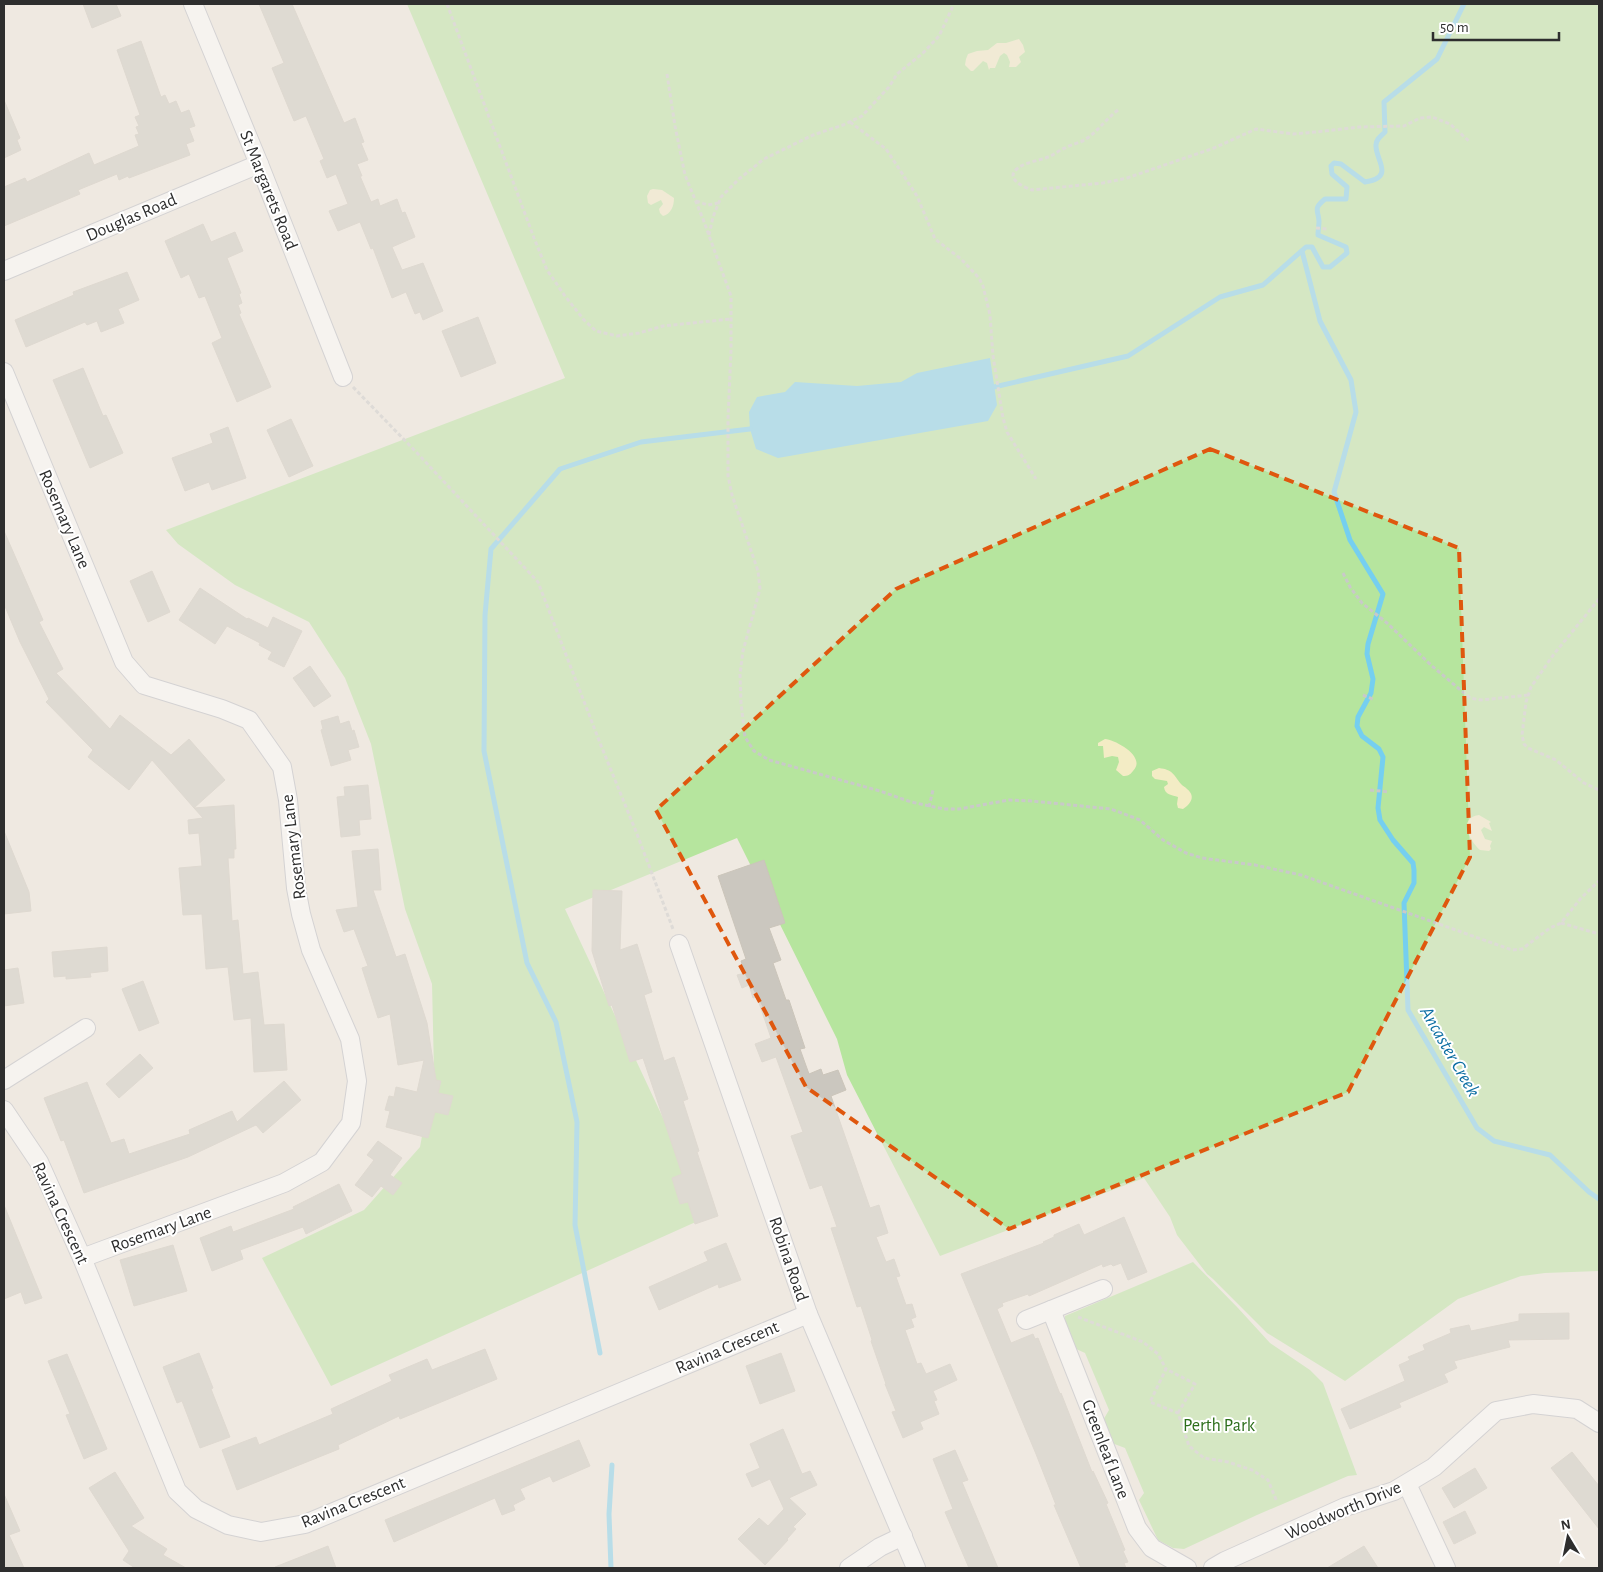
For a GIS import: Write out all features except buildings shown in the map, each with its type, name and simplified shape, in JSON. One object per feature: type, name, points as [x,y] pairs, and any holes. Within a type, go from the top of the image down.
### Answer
[{"type":"street","name":"St Margarets Road","points":[[193,4],[259,164],[343,377]]},
{"type":"street","name":"Douglas Road","points":[[4,271],[259,164]]},
{"type":"street","name":"Rosemary Lane","points":[[4,372],[124,662],[144,685],[222,708],[249,720],[282,768],[288,800],[296,888],[301,914],[311,950],[350,1040],[357,1081],[351,1123],[322,1162],[284,1183],[82,1258]]},
{"type":"street","name":"Robina Road","points":[[679,944],[808,1314],[916,1568]]},
{"type":"street","points":[[4,1080],[86,1028]]},
{"type":"street","name":"Ravina Crescent","points":[[4,1110],[39,1162],[82,1258],[177,1491],[196,1509],[228,1525],[261,1532],[305,1524],[808,1314]]},
{"type":"street","points":[[1026,1320],[1102,1288]]},
{"type":"street","name":"Greenleaf Lane","points":[[1051,1310],[1137,1528],[1152,1548],[1187,1568]]},
{"type":"street","name":"Woodworth Drive","points":[[1213,1568],[1225,1560],[1345,1507],[1394,1491],[1407,1484],[1434,1467],[1496,1411],[1533,1404],[1577,1409],[1599,1423]]},
{"type":"street","points":[[1407,1484],[1446,1568]]},
{"type":"street","points":[[849,1568],[880,1547],[903,1536]]},
{"type":"path","points":[[447,4],[547,270],[584,320],[596,331],[617,336],[639,333],[663,326],[731,319]]},
{"type":"path","points":[[709,235],[713,217],[721,197],[739,178],[764,159],[813,135],[862,116],[889,87],[897,74],[939,36],[954,4]]},
{"type":"path","points":[[667,74],[668,89],[685,175],[709,235],[730,296],[728,476],[732,495],[758,571],[760,589],[743,651],[740,674],[745,737],[754,751],[768,760],[880,790],[929,807],[959,809],[1009,800],[1111,809],[1140,820],[1173,847],[1186,853],[1202,858],[1255,865],[1301,875],[1512,950],[1522,949],[1550,928],[1561,923],[1581,898],[1599,881]]},
{"type":"path","points":[[1118,110],[1084,141],[1064,148],[1049,157],[1018,168],[1014,172],[1013,178],[1016,183],[1032,190],[1116,181],[1142,174],[1214,148],[1256,129],[1294,134],[1378,126],[1404,126],[1420,118],[1432,117],[1450,124],[1470,142]]},
{"type":"path","points":[[850,122],[886,150],[917,196],[935,239],[973,270],[983,286],[990,315],[993,356],[1003,418],[1007,432],[1036,479]]},
{"type":"path","points":[[696,201],[708,205],[719,203]]},
{"type":"path","points":[[1316,228],[1327,229]]},
{"type":"path","points":[[343,377],[538,582],[600,743],[638,834],[679,944]]},
{"type":"path","points":[[1343,573],[1355,596],[1470,698],[1481,700],[1528,695]]},
{"type":"path","points":[[1599,600],[1554,654],[1531,686],[1522,735],[1524,744],[1528,748],[1556,760],[1584,783],[1599,790]]},
{"type":"path","points":[[1363,695],[1375,700]]},
{"type":"path","points":[[929,807],[933,790]]},
{"type":"path","points":[[1370,790],[1389,792]]},
{"type":"path","points":[[1561,923],[1599,934]]},
{"type":"path","points":[[1074,1316],[1143,1342],[1158,1354],[1166,1370],[1195,1384],[1178,1413],[1189,1446],[1204,1458],[1228,1462],[1252,1470],[1268,1480],[1277,1502]]},
{"type":"path","points":[[1166,1370],[1150,1402],[1178,1413]]},
{"type":"highlighted area","points":[[1210,449],[1459,548],[1470,857],[1348,1092],[1009,1229],[806,1087],[656,810],[896,589]]},
{"type":"green space","points":[[407,4],[1599,4],[1599,1271],[1521,1276],[1458,1299],[1345,1381],[1267,1333],[1207,1274],[1177,1235],[1170,1217],[1144,1178],[940,1256],[847,1075],[837,1039],[737,838],[565,909],[709,1216],[331,1386],[262,1258],[364,1210],[420,1147],[434,1071],[432,984],[405,909],[371,744],[345,678],[309,622],[235,585],[178,544],[166,530],[565,378]]},
{"type":"green space","name":"Perth Park","points":[[1193,1262],[1270,1343],[1310,1370],[1323,1383],[1357,1475],[1348,1476],[1184,1549],[1173,1548],[1158,1540],[1139,1500],[1144,1493],[1125,1448],[1109,1442],[1102,1422],[1109,1410],[1085,1353],[1074,1348],[1065,1325],[1065,1316]]},
{"type":"sand","points":[[1019,39],[1025,52],[1019,57],[1021,62],[1016,67],[1009,67],[1010,62],[1004,53],[1000,56],[995,68],[990,68],[989,70],[987,63],[983,61],[973,71],[965,65],[968,54],[988,50],[997,43],[1006,43]]},
{"type":"sand","points":[[650,190],[662,190],[674,198],[671,209],[666,215],[663,216],[660,213],[659,209],[663,204],[661,200],[651,205],[648,203],[647,196]]},
{"type":"sand","points":[[1105,739],[1116,742],[1133,755],[1136,760],[1136,766],[1130,774],[1123,776],[1116,770],[1119,762],[1118,757],[1104,758],[1103,746],[1098,746],[1098,743]]},
{"type":"sand","points":[[1159,768],[1172,773],[1190,792],[1191,800],[1183,809],[1178,808],[1178,797],[1166,792],[1164,787],[1168,784],[1167,781],[1155,779],[1152,776],[1152,771]]},
{"type":"sand","points":[[1479,815],[1491,822],[1489,823],[1492,831],[1484,827],[1481,830],[1485,839],[1492,841],[1489,851],[1480,850],[1469,836],[1468,820]]},
{"type":"water","points":[[990,358],[997,405],[988,421],[778,458],[756,449],[750,429],[749,412],[757,397],[785,392],[795,382],[857,386],[901,382],[917,373]]},
{"type":"waterway","name":"Ancaster Creek","points":[[994,387],[1128,356],[1220,297],[1263,285],[1306,247],[1312,247],[1323,267],[1330,267],[1347,253],[1346,247],[1318,235],[1319,221],[1317,209],[1319,205],[1325,199],[1346,199],[1347,187],[1332,174],[1331,166],[1334,163],[1341,164],[1365,182],[1380,176],[1382,167],[1376,143],[1385,132],[1384,102],[1437,59],[1464,4]]},
{"type":"waterway","name":"Ancaster Creek","points":[[1302,251],[1320,321],[1351,380],[1356,412],[1334,492],[1350,540],[1383,594],[1368,644],[1367,654],[1373,679],[1371,693],[1358,717],[1357,726],[1362,736],[1379,749],[1383,757],[1378,808],[1380,820],[1393,840],[1413,863],[1414,883],[1404,903],[1408,1010],[1477,1128],[1494,1141],[1550,1155],[1599,1199]]},
{"type":"waterway","points":[[600,1353],[575,1225],[577,1122],[556,1022],[527,963],[484,751],[485,615],[491,549],[560,469],[641,442],[750,429]]},
{"type":"waterway","points":[[611,1568],[609,1514],[612,1465]]}]
